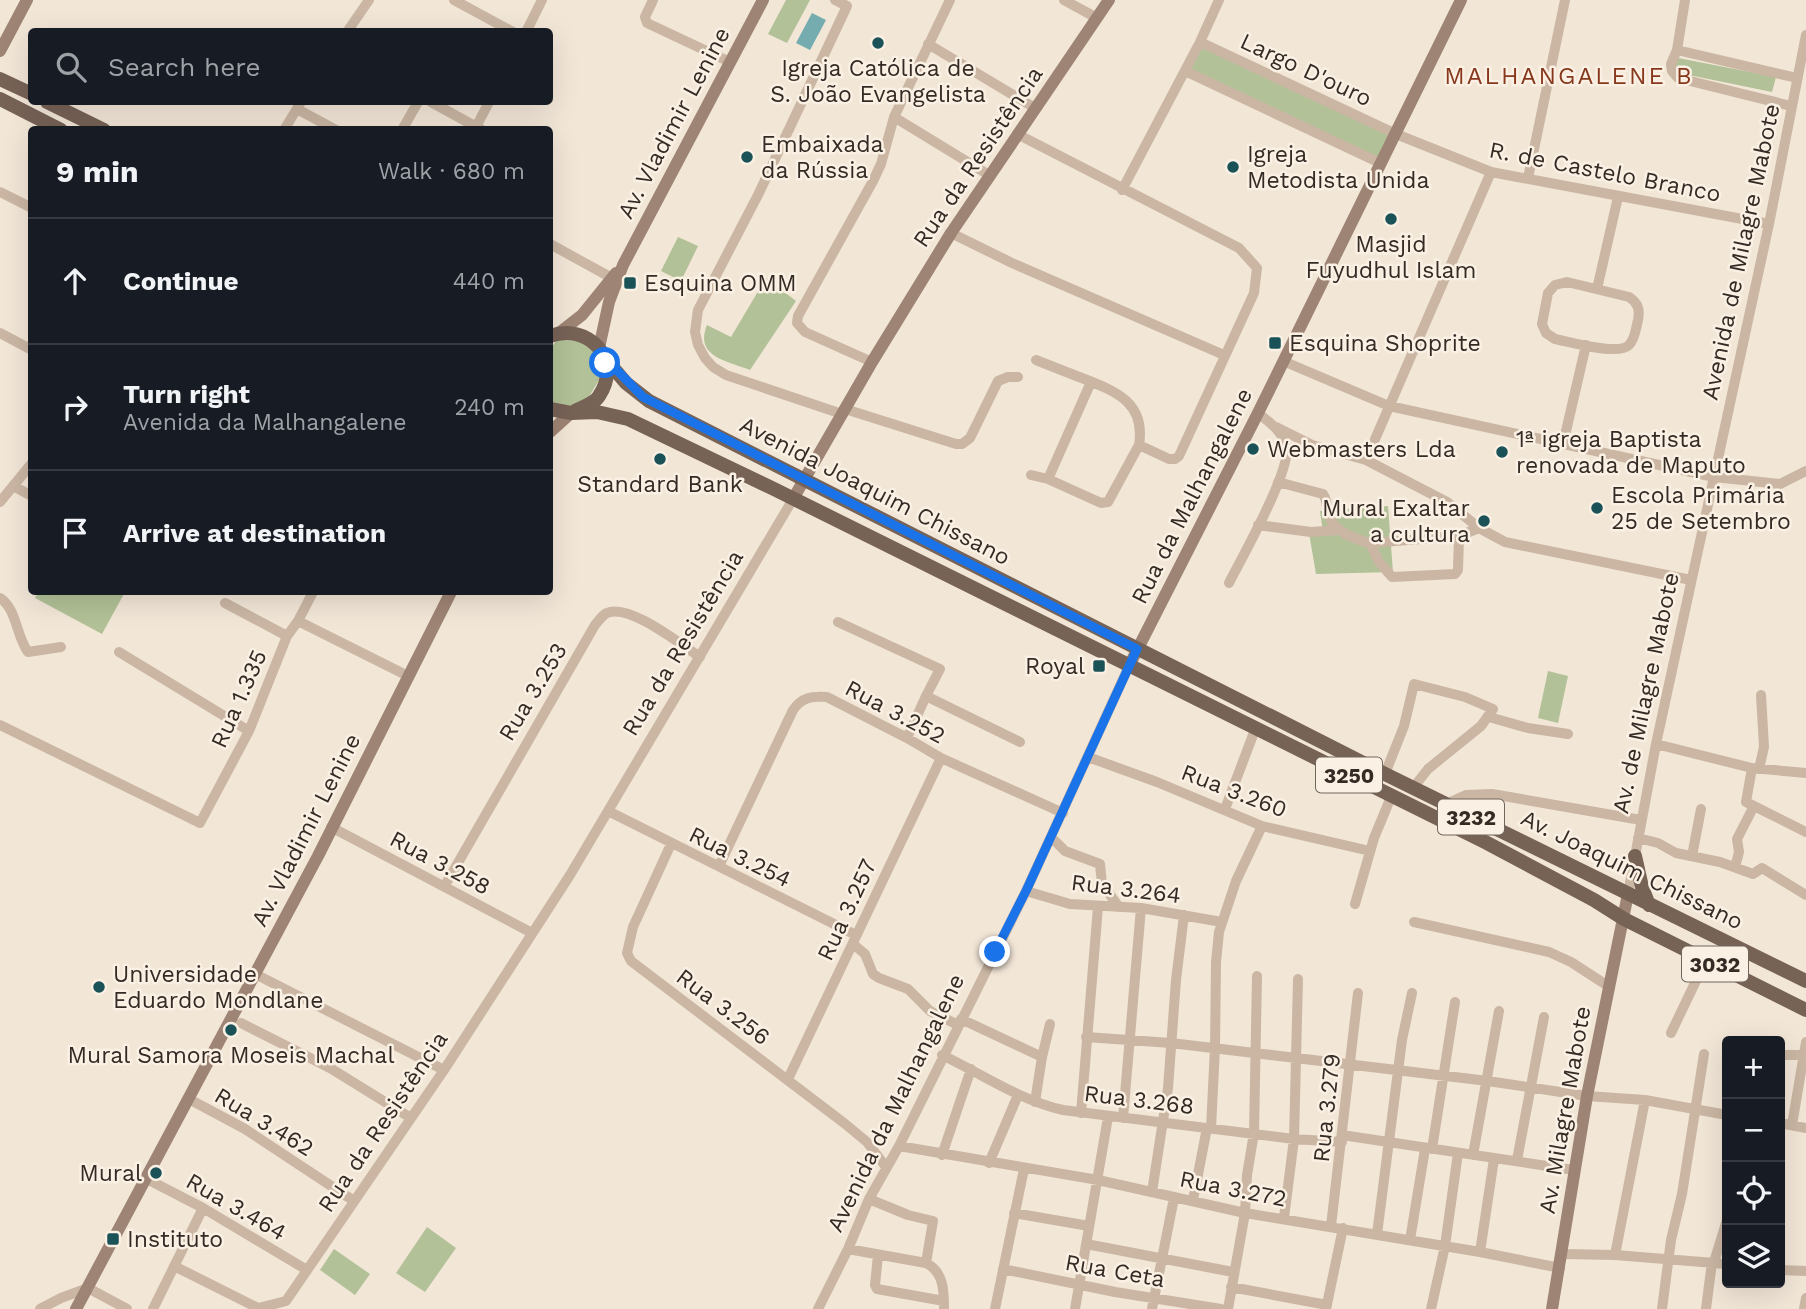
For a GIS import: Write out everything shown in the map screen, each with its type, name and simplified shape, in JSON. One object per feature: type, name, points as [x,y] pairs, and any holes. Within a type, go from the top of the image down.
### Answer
[{"type":"main road","points":[[0,79],[28,92]]},
{"type":"main road","points":[[0,100],[53,126]]},
{"type":"main road","points":[[53,105],[96,126]]},
{"type":"main road","points":[[554,334],[581,335],[588,338],[601,352],[607,379],[598,399],[571,413]]},
{"type":"main road","name":"Avenida Joaquim Chissano","points":[[601,352],[643,397],[1137,649]]},
{"type":"main road","name":"Av. Joaquim Chissano","points":[[553,410],[571,413],[597,412],[628,419],[1256,727],[1487,843],[1594,900],[1623,919],[1806,1010]]},
{"type":"main road","name":"Av. Joaquim Chissano","points":[[1137,649],[1806,981]]},
{"type":"main road","points":[[1635,856],[1649,905]]},
{"type":"street","points":[[0,51],[27,0]]},
{"type":"street","points":[[350,28],[369,0]]},
{"type":"street","points":[[454,0],[506,28]]},
{"type":"street","points":[[528,28],[542,0]]},
{"type":"street","points":[[653,0],[645,17],[648,23],[730,62]]},
{"type":"street","name":"Av. Vladimir Lenine","points":[[554,334],[582,315],[615,278],[763,0]]},
{"type":"street","points":[[835,0],[847,6],[758,195],[698,310],[695,331],[698,345],[713,367],[726,375],[843,412],[962,444],[970,438],[998,381],[1018,377]]},
{"type":"street","points":[[872,362],[805,332],[797,323],[800,310],[873,181],[881,164],[894,117],[950,0]]},
{"type":"street","points":[[1064,0],[1097,18]]},
{"type":"street","name":"Rua da Resistência","points":[[255,1308],[286,1301],[444,1070],[608,811],[872,362],[951,233],[1109,0]]},
{"type":"street","points":[[1122,190],[1200,42],[1219,0]]},
{"type":"street","name":"Rua da Malhangalene","points":[[1137,649],[1258,413],[1461,0]]},
{"type":"street","points":[[1528,178],[1565,0]]},
{"type":"street","points":[[1685,0],[1677,50],[1671,64],[1672,71],[1678,78],[1791,106]]},
{"type":"street","name":"Avenida de Milagre Mabote","points":[[1714,477],[1769,224],[1806,35]]},
{"type":"street","name":"Largo D'ouro","points":[[1200,42],[1396,134]]},
{"type":"street","points":[[928,44],[1035,108]]},
{"type":"street","points":[[1677,50],[1797,78]]},
{"type":"street","points":[[1185,71],[1380,163]]},
{"type":"street","points":[[286,126],[299,105],[330,126]]},
{"type":"street","points":[[404,126],[416,105]]},
{"type":"street","points":[[437,105],[475,126]]},
{"type":"street","points":[[480,126],[488,105]]},
{"type":"street","points":[[894,117],[989,175]]},
{"type":"street","points":[[1017,134],[1239,248],[1257,268],[1254,293],[1179,456],[1175,459],[1169,458],[1139,445]]},
{"type":"street","name":"R. de Castelo Branco","points":[[1396,134],[1491,172],[1769,224]]},
{"type":"street","points":[[1366,460],[1491,172]]},
{"type":"street","points":[[0,192],[28,206]]},
{"type":"street","points":[[1597,289],[1618,197]]},
{"type":"street","points":[[951,233],[1012,263],[1224,355]]},
{"type":"street","points":[[553,246],[615,278]]},
{"type":"street","name":"Av. Vladimir Lenine","points":[[601,352],[615,278]]},
{"type":"street","points":[[1567,282],[1629,297],[1636,303],[1639,313],[1632,342],[1617,351],[1586,345],[1550,337],[1543,329],[1549,293],[1555,285],[1567,282]]},
{"type":"street","points":[[0,333],[28,348]]},
{"type":"street","points":[[1563,444],[1586,345]]},
{"type":"street","points":[[1284,359],[1389,407],[1714,477],[1780,484],[1806,471]]},
{"type":"street","points":[[1031,475],[1048,479],[1101,503],[1108,502],[1139,445],[1139,423],[1129,403],[1119,395],[1091,382],[1036,360]]},
{"type":"street","points":[[1048,479],[1091,382]]},
{"type":"street","points":[[553,429],[571,413]]},
{"type":"street","points":[[1258,413],[1276,427],[1312,445],[1366,460],[1447,502],[1479,528],[1505,542],[1691,580]]},
{"type":"street","points":[[1229,583],[1287,460],[1287,446],[1276,427]]},
{"type":"street","points":[[0,502],[28,468]]},
{"type":"street","name":"Av. de Milagre Mabote","points":[[1623,919],[1656,744],[1714,477]]},
{"type":"street","points":[[1278,482],[1323,494],[1327,499],[1329,516],[1339,530],[1357,540],[1370,543],[1459,536],[1479,528]]},
{"type":"street","points":[[13,486],[28,494]]},
{"type":"street","points":[[1258,525],[1311,532],[1339,530]]},
{"type":"street","points":[[1370,543],[1378,562],[1392,577],[1455,574],[1458,569],[1459,536]]},
{"type":"street","name":"Rua 1.335","points":[[0,725],[200,823],[249,730],[287,636],[311,595]]},
{"type":"street","name":"Av. Vladimir Lenine","points":[[76,1309],[256,974],[449,595]]},
{"type":"street","points":[[0,598],[8,604],[28,652],[61,647]]},
{"type":"street","points":[[225,603],[287,636]]},
{"type":"street","name":"Rua 3.253","points":[[444,887],[530,735],[595,625],[605,614],[618,611],[632,614],[700,657]]},
{"type":"street","points":[[298,621],[408,676]]},
{"type":"street","points":[[838,622],[940,668],[907,738]]},
{"type":"street","name":"Avenida da Malhangalene","points":[[818,1309],[869,1199],[899,1146],[1026,891],[1137,649]]},
{"type":"street","points":[[119,652],[249,730]]},
{"type":"street","points":[[1385,774],[1404,726],[1414,684],[1465,697],[1492,708],[1489,717],[1481,726],[1428,769],[1413,788]]},
{"type":"street","points":[[1761,695],[1765,747],[1755,769],[1746,801],[1806,832]]},
{"type":"street","name":"Rua 3.252","points":[[719,866],[799,701],[814,696],[827,697],[941,758],[1063,813]]},
{"type":"street","points":[[926,696],[1020,742]]},
{"type":"street","points":[[1489,717],[1528,728],[1568,734]]},
{"type":"street","points":[[1225,809],[1256,727]]},
{"type":"street","points":[[1656,744],[1755,769],[1806,773]]},
{"type":"street","name":"Rua 3.257","points":[[789,1079],[941,758]]},
{"type":"street","name":"Rua 3.260","points":[[1088,758],[1225,809],[1262,826],[1370,851]]},
{"type":"street","points":[[1446,804],[1466,795],[1492,794],[1642,820]]},
{"type":"street","points":[[1355,904],[1370,851],[1391,797]]},
{"type":"street","points":[[1735,867],[1740,852],[1737,839],[1754,806]]},
{"type":"street","points":[[1692,856],[1701,810]]},
{"type":"street","name":"Rua 3.254","points":[[608,811],[719,866],[854,940]]},
{"type":"street","points":[[1192,1200],[1209,1128],[1215,1048],[1216,962],[1222,922],[1236,881],[1262,826]]},
{"type":"street","name":"Rua 3.258","points":[[331,827],[532,933]]},
{"type":"street","points":[[1051,837],[1065,851],[1100,864],[1102,884],[1119,907]]},
{"type":"street","points":[[1638,838],[1658,843],[1676,853],[1754,874],[1762,868],[1806,895]]},
{"type":"street","name":"Rua 3.256","points":[[671,844],[633,927],[627,953],[631,961],[789,1079],[867,1142],[886,1167]]},
{"type":"street","name":"Rua 3.264","points":[[1026,891],[1070,904],[1141,908],[1222,922]]},
{"type":"street","points":[[1081,1113],[1098,906]]},
{"type":"street","points":[[1123,1118],[1141,908]]},
{"type":"street","points":[[1152,1192],[1163,1122],[1184,915]]},
{"type":"street","name":"Av. Milagre Mabote","points":[[1552,1309],[1587,1096],[1623,919]]},
{"type":"street","points":[[1414,922],[1549,952],[1571,962],[1608,986]]},
{"type":"street","points":[[854,940],[865,954],[873,974],[908,989],[930,1011],[1042,1057]]},
{"type":"street","points":[[1671,1033],[1706,960]]},
{"type":"street","points":[[256,974],[444,1070]]},
{"type":"street","points":[[1228,1309],[1245,1213],[1247,1175],[1254,1133],[1257,976]]},
{"type":"street","points":[[1284,1218],[1294,1139],[1298,979]]},
{"type":"street","name":"Rua 3.279","points":[[1331,1226],[1358,993]]},
{"type":"street","points":[[1377,1234],[1412,993]]},
{"type":"street","points":[[1410,1240],[1455,1002]]},
{"type":"street","points":[[1473,1155],[1499,1011]]},
{"type":"street","points":[[1517,1160],[1544,1017]]},
{"type":"street","points":[[241,1023],[330,1068],[411,1118]]},
{"type":"street","points":[[1035,1102],[1050,1024]]},
{"type":"street","points":[[1086,1037],[1171,1043],[1443,1075],[1587,1096],[1645,1100],[1722,1114]]},
{"type":"street","points":[[1792,1125],[1806,1042]]},
{"type":"street","points":[[1662,1309],[1704,1054]]},
{"type":"street","name":"Rua 3.268","points":[[942,1055],[1018,1095],[1081,1113],[1294,1139],[1389,1143],[1574,1170]]},
{"type":"street","points":[[1785,1055],[1803,1055]]},
{"type":"street","points":[[942,1155],[971,1069]]},
{"type":"street","points":[[989,1163],[1018,1095]]},
{"type":"street","name":"Rua 3.462","points":[[189,1099],[244,1129],[354,1201]]},
{"type":"street","points":[[1615,1255],[1645,1100]]},
{"type":"street","points":[[1075,1309],[1108,1117]]},
{"type":"street","points":[[1785,1124],[1806,1128]]},
{"type":"street","name":"Rua 3.272","points":[[899,1146],[1098,1180],[1245,1213],[1480,1252],[1560,1269]]},
{"type":"street","points":[[1431,1309],[1458,1153]]},
{"type":"street","points":[[1480,1252],[1494,1159]]},
{"type":"street","points":[[995,1309],[1024,1169]]},
{"type":"street","name":"Rua 3.464","points":[[145,1178],[307,1270]]},
{"type":"street","points":[[1153,1303],[1174,1198]]},
{"type":"street","points":[[869,1199],[908,1215],[933,1221],[926,1263]]},
{"type":"street","points":[[153,1309],[202,1208]]},
{"type":"street","points":[[1014,1213],[1089,1226]]},
{"type":"street","points":[[1706,1309],[1713,1262],[1725,1225]]},
{"type":"street","points":[[1231,1287],[1327,1307],[1343,1228]]},
{"type":"street","points":[[1086,1244],[1233,1272]]},
{"type":"street","points":[[848,1249],[926,1263],[935,1268],[940,1275],[944,1305],[877,1289],[875,1285],[878,1255]]},
{"type":"street","points":[[1563,1254],[1722,1263]]},
{"type":"street","points":[[174,1266],[255,1308]]},
{"type":"street","name":"Rua Ceta","points":[[1003,1269],[1080,1284],[1153,1303],[1221,1309]]},
{"type":"street","points":[[1785,1270],[1806,1271]]},
{"type":"street","points":[[40,1309],[88,1288],[127,1309]]},
{"type":"street","points":[[1804,1309],[1806,1298]]},
{"type":"green space","points":[[786,0],[810,0],[787,43],[768,34]]},
{"type":"green space","points":[[1200,42],[1396,134],[1380,163],[1185,71]]},
{"type":"green space","points":[[1678,58],[1776,77],[1772,92],[1679,73],[1675,68]]},
{"type":"green space","points":[[678,237],[698,246],[681,281],[661,271]]},
{"type":"green space","points":[[766,278],[796,301],[750,370],[715,356],[705,344],[704,336],[707,325],[731,337]]},
{"type":"green space","points":[[595,338],[603,373],[580,408],[553,410],[553,345],[557,339]]},
{"type":"green space","points":[[1388,506],[1393,572],[1316,574],[1309,533],[1323,532],[1320,511]]},
{"type":"green space","points":[[36,595],[123,595],[102,634],[35,598]]},
{"type":"green space","points":[[1548,671],[1568,676],[1558,723],[1538,718]]},
{"type":"green space","points":[[427,1227],[456,1248],[425,1292],[396,1273]]},
{"type":"green space","points":[[334,1249],[370,1274],[355,1295],[320,1270]]},
{"type":"water","points":[[812,13],[826,20],[810,50],[796,43]]},
{"type":"place","name":"Igreja Católica de S. João Evangelista","points":[[878,43]]},
{"type":"place","name":"Embaixada da Rússia","points":[[747,157]]},
{"type":"place","name":"Igreja Metodista Unida","points":[[1233,167]]},
{"type":"place","name":"Masjid Fuyudhul Islam","points":[[1391,219]]},
{"type":"place","name":"Esquina OMM","points":[[630,283]]},
{"type":"place","name":"Esquina Shoprite","points":[[1275,343]]},
{"type":"place","name":"Webmasters Lda","points":[[1253,449]]},
{"type":"place","name":"1ª igreja Baptista renovada de Maputo","points":[[1502,452]]},
{"type":"place","name":"Standard Bank","points":[[660,459]]},
{"type":"place","name":"Escola Primária 25 de Setembro","points":[[1597,508]]},
{"type":"place","name":"Mural Exaltar a cultura","points":[[1484,521]]},
{"type":"place","name":"Royal","points":[[1099,666]]},
{"type":"place","name":"Universidade Eduardo Mondlane","points":[[99,987]]},
{"type":"place","name":"Mural Samora Moseis Machal","points":[[231,1030]]},
{"type":"place","name":"Mural","points":[[156,1173]]},
{"type":"place","name":"Instituto","points":[[113,1239]]},
{"type":"district","name":"MALHANGALENE B","points":[[1569,76]]},
{"type":"route","points":[[605,363],[604,357],[626,383],[643,397],[1137,649],[1026,891],[995,952]]}]
